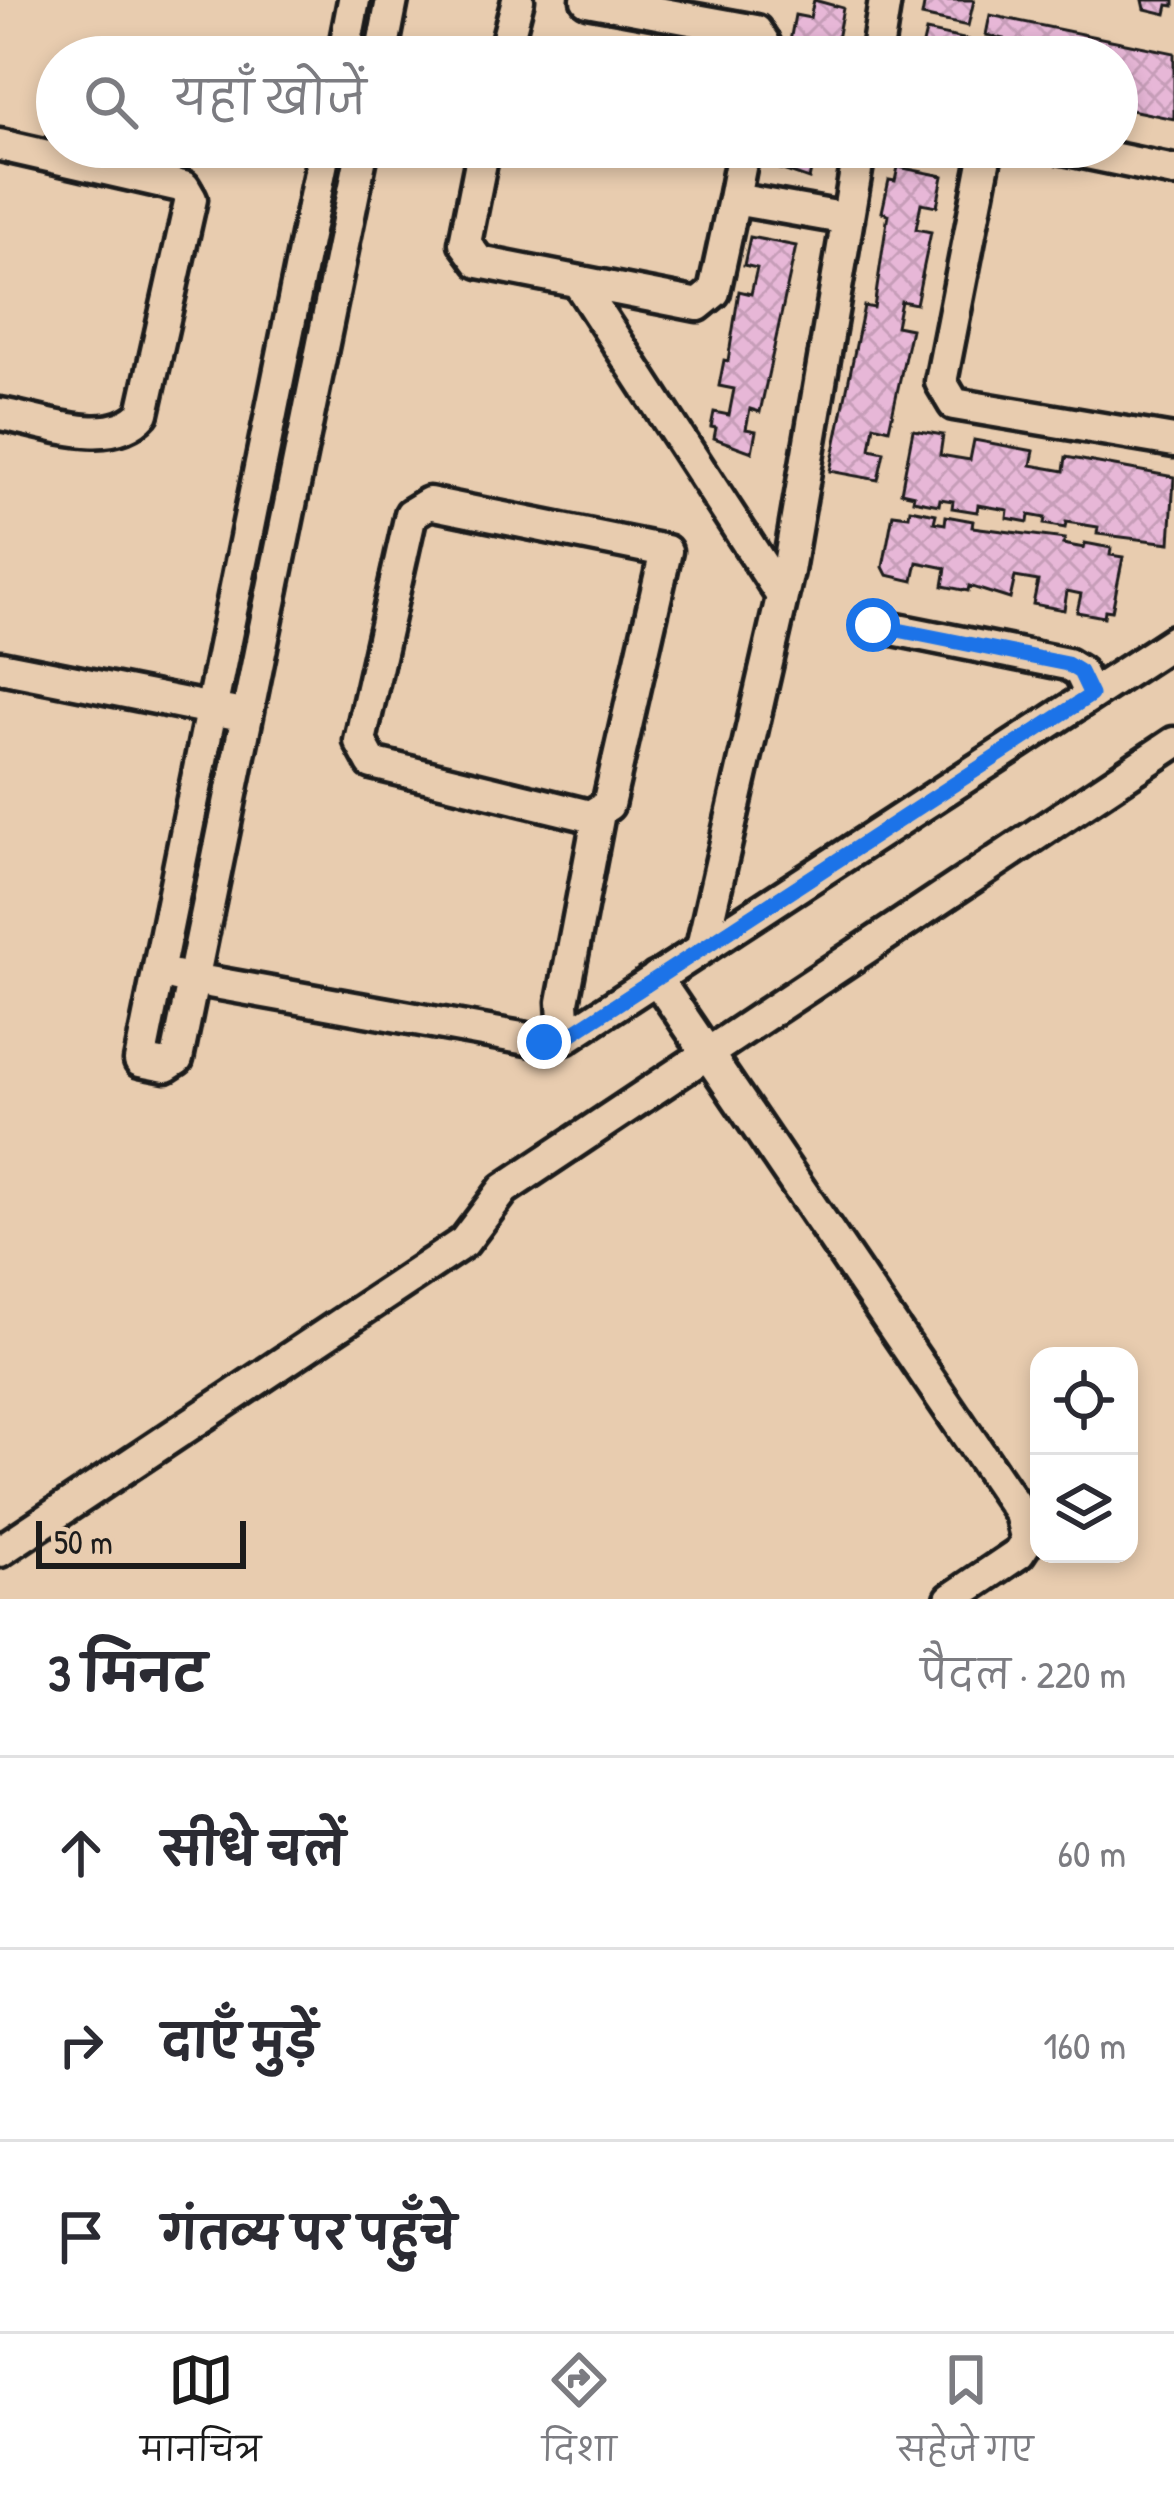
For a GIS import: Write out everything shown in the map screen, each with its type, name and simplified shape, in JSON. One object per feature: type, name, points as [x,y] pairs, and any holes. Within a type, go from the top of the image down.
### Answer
[{"type":"street","points":[[347,36],[354,0]]},
{"type":"street","points":[[385,36],[392,0]]},
{"type":"street","points":[[509,36],[518,0]]},
{"type":"street","points":[[586,0],[756,31],[759,36]]},
{"type":"street","points":[[880,36],[886,0]]},
{"type":"street","points":[[0,145],[36,153]]},
{"type":"street","points":[[1138,164],[1174,171]]},
{"type":"street","points":[[0,414],[112,434],[143,413],[191,199],[184,188],[98,168]]},
{"type":"street","points":[[321,168],[140,1061],[166,1066],[177,1059],[359,168]]},
{"type":"street","points":[[480,168],[465,243],[479,262],[698,305],[714,292],[740,168]]},
{"type":"street","points":[[702,947],[782,596],[856,168]]},
{"type":"street","points":[[983,168],[941,382],[945,394],[954,404],[1174,441]]},
{"type":"street","points":[[734,199],[848,219]]},
{"type":"street","points":[[578,282],[782,596]]},
{"type":"street","points":[[565,1038],[563,1002],[599,813],[608,805],[666,551],[429,503],[419,507],[411,514],[359,741],[364,755],[393,768],[590,816],[599,813]]},
{"type":"street","points":[[873,625],[1067,664],[1080,672],[1091,695]]},
{"type":"street","points":[[159,974],[544,1042],[565,1038],[1174,641]]},
{"type":"street","points":[[0,667],[249,718]]},
{"type":"street","points":[[0,1551],[464,1242],[503,1189],[1174,743]]},
{"type":"street","points":[[656,978],[1020,1513],[1027,1540],[1019,1552],[951,1599]]},
{"type":"building","points":[[814,0],[843,8],[838,36],[791,36],[795,15],[810,18]]},
{"type":"building","points":[[925,0],[974,0],[968,26],[922,16]]},
{"type":"building","points":[[1143,0],[1174,0],[1174,6],[1168,5],[1166,14],[1145,9]]},
{"type":"building","points":[[990,15],[1092,36],[990,36],[986,35]]},
{"type":"building","points":[[1138,46],[1174,53],[1174,119],[1138,112]]},
{"type":"building","points":[[777,168],[811,168],[809,179]]},
{"type":"building","points":[[898,168],[943,176],[937,206],[921,203],[916,229],[931,232],[916,304],[901,301],[896,326],[911,329],[889,429],[874,425],[870,449],[884,452],[878,480],[830,471],[864,306],[874,308],[888,214],[882,212],[889,180],[895,181]]},
{"type":"building","points":[[750,237],[796,246],[760,412],[750,409],[746,429],[756,431],[752,452],[714,438],[716,428],[711,427],[714,412],[729,415],[734,389],[719,386],[724,360],[728,361],[739,291],[751,294],[757,268],[744,265]]},
{"type":"building","points":[[913,430],[943,435],[940,455],[970,460],[974,440],[1034,451],[1031,465],[1064,471],[1066,457],[1174,477],[1170,543],[1097,534],[1098,527],[1066,522],[1065,528],[1044,524],[1045,518],[1029,515],[1028,522],[1007,518],[1008,510],[978,505],[977,512],[952,508],[953,501],[940,499],[939,505],[913,500],[914,495],[901,492]]},
{"type":"building","points":[[910,509],[936,514],[934,522],[945,524],[946,516],[973,521],[972,527],[1065,539],[1063,544],[1084,548],[1085,543],[1111,548],[1110,555],[1123,557],[1112,611],[1105,610],[1104,617],[1077,612],[1081,594],[1067,591],[1064,610],[1033,604],[1038,581],[1015,577],[1010,599],[969,586],[968,591],[943,586],[946,568],[917,562],[913,581],[887,575],[883,567],[893,514],[909,516]]},
{"type":"route","points":[[544,1042],[565,1038],[1091,695],[1080,672],[1067,664],[873,625]]}]
